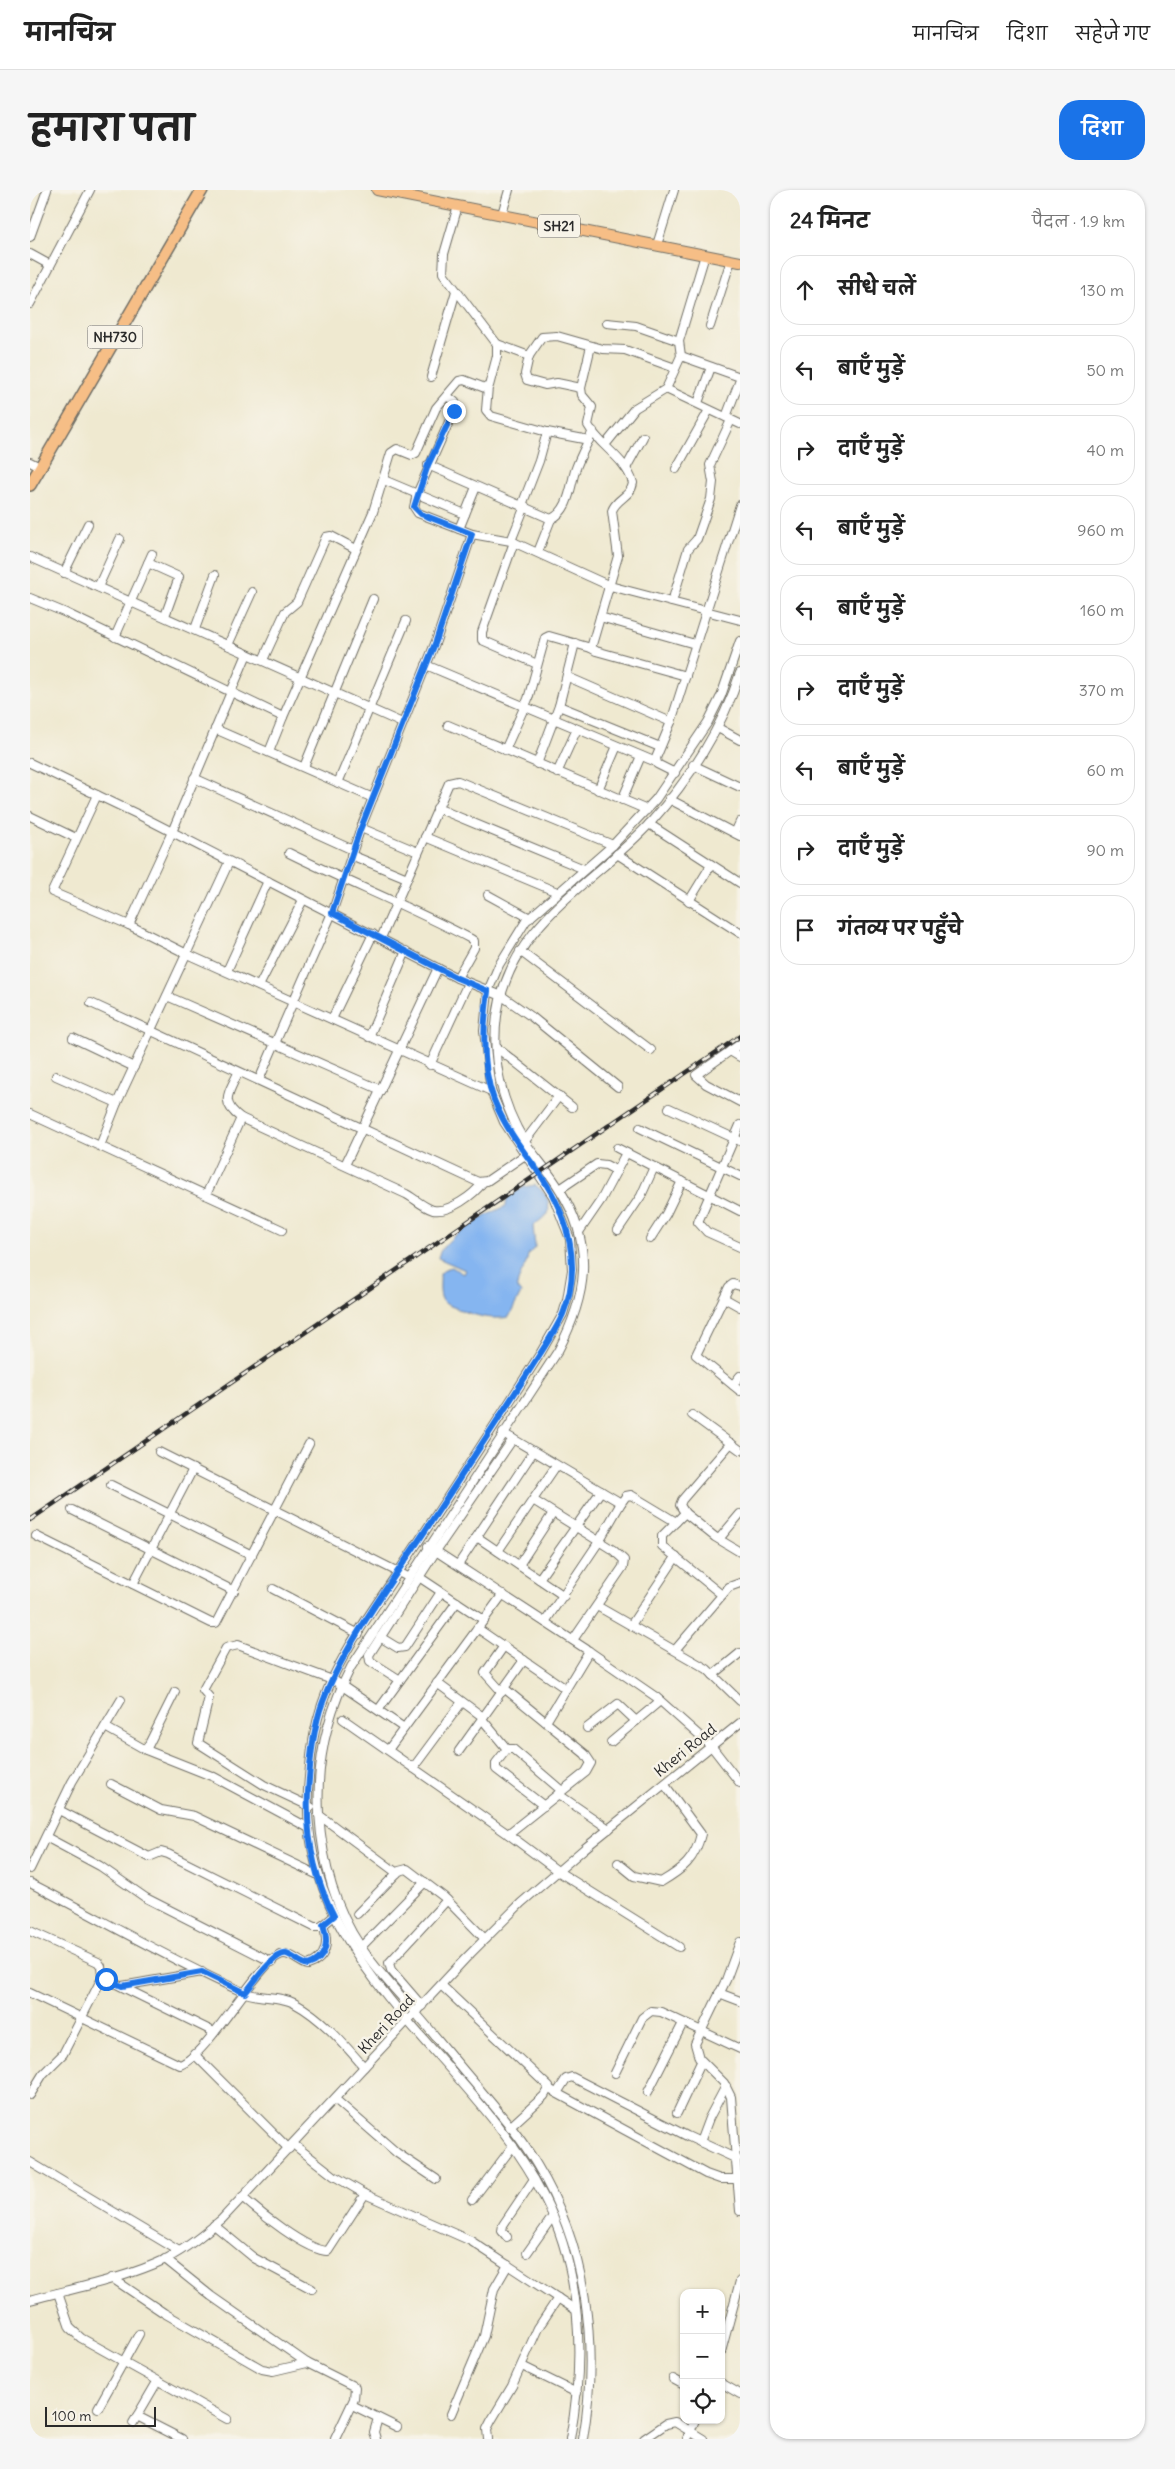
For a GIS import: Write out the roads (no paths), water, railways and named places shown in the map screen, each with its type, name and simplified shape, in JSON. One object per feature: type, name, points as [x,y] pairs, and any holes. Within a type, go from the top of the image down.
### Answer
[{"type":"highway","name":"NH730","points":[[30,485],[35,465],[202,190]]},
{"type":"main road","name":"SH21","points":[[377,190],[735,261]]},
{"type":"street","points":[[30,237],[47,190]]},
{"type":"street","points":[[30,304],[32,295],[90,190]]},
{"type":"street","points":[[502,214],[509,190]]},
{"type":"street","points":[[657,245],[674,190]]},
{"type":"street","points":[[458,206],[442,268],[445,278],[497,344],[529,356]]},
{"type":"street","points":[[30,254],[50,265]]},
{"type":"street","points":[[605,445],[635,408],[666,389],[681,356],[679,341],[705,255]]},
{"type":"street","points":[[710,326],[735,261]]},
{"type":"street","points":[[431,377],[456,291]]},
{"type":"street","points":[[607,323],[636,326],[679,341]]},
{"type":"street","points":[[581,388],[557,383],[545,385],[528,380],[525,374],[529,356],[545,336],[558,336],[591,346],[625,350],[675,368]]},
{"type":"street","points":[[497,344],[497,356],[488,387],[486,410],[491,416],[547,432],[589,440]]},
{"type":"street","points":[[591,346],[581,388],[582,395],[592,407],[588,425],[626,468],[632,480],[632,486],[627,494],[614,504],[612,511],[619,550],[591,648]]},
{"type":"street","points":[[672,602],[688,549],[697,539],[711,499],[713,482],[710,465],[729,419],[740,378],[681,356]]},
{"type":"street","points":[[698,403],[711,367]]},
{"type":"street","points":[[269,752],[299,677],[356,549],[384,480],[391,452],[397,449],[414,454],[436,408],[462,380],[488,387]]},
{"type":"street","points":[[666,389],[740,424]]},
{"type":"street","points":[[447,396],[455,402],[456,406],[428,465],[417,494],[414,507],[418,513],[472,534],[512,541],[610,586],[740,620]]},
{"type":"street","points":[[676,469],[709,410]]},
{"type":"street","points":[[538,552],[551,520],[559,514],[570,495],[575,472],[593,431]]},
{"type":"street","points":[[537,664],[482,640],[482,632],[547,432]]},
{"type":"street","points":[[626,468],[643,437]]},
{"type":"street","points":[[428,465],[551,520]]},
{"type":"street","points":[[384,480],[465,514]]},
{"type":"street","points":[[459,529],[476,487]]},
{"type":"street","points":[[656,762],[671,722],[740,505]]},
{"type":"street","points":[[64,573],[88,524]]},
{"type":"street","points":[[259,1080],[332,913],[352,852],[426,665],[472,534]]},
{"type":"street","points":[[263,660],[285,612],[297,602],[326,537],[331,536],[356,549]]},
{"type":"street","points":[[98,587],[120,539]]},
{"type":"street","points":[[115,637],[152,554]]},
{"type":"street","points":[[30,557],[402,723]]},
{"type":"street","points":[[148,563],[178,577],[177,588],[165,616]]},
{"type":"street","points":[[195,629],[215,575]]},
{"type":"street","points":[[228,645],[252,592]]},
{"type":"street","points":[[30,598],[283,717]]},
{"type":"street","points":[[304,768],[373,598]]},
{"type":"street","points":[[600,617],[695,644]]},
{"type":"street","points":[[338,783],[371,709],[406,621]]},
{"type":"street","points":[[505,750],[525,705],[547,636],[686,676]]},
{"type":"street","points":[[570,2439],[577,2393],[579,2347],[576,2310],[563,2247],[552,2216],[534,2179],[513,2146],[412,2017],[361,1947],[333,1889],[324,1855],[315,1809],[312,1744],[320,1711],[540,1354],[563,1314],[567,1300],[572,1270],[570,1239],[553,1196],[504,1122],[491,1091],[484,1031],[494,993],[518,931],[558,892],[613,845],[647,810],[675,773],[715,710],[740,641]]},
{"type":"street","points":[[537,764],[559,706],[568,677],[575,643]]},
{"type":"street","points":[[129,925],[172,832],[247,654]]},
{"type":"street","points":[[426,665],[555,718],[656,762],[675,773]]},
{"type":"street","points":[[583,2439],[588,2399],[590,2352],[581,2279],[573,2244],[562,2214],[537,2165],[510,2127],[356,1954],[334,1916],[318,1875],[308,1828],[315,1809],[322,1747],[337,1682],[359,1634],[403,1574],[428,1546],[558,1351],[570,1327],[580,1298],[584,1278],[584,1261],[579,1232],[560,1190],[525,1141],[504,1096],[496,1047],[497,1014],[494,993],[536,927],[649,824],[670,799],[718,728],[738,691],[740,673]]},
{"type":"street","points":[[568,677],[671,722]]},
{"type":"street","points":[[559,706],[660,748]]},
{"type":"street","points":[[448,725],[647,810]]},
{"type":"street","points":[[718,728],[740,740]]},
{"type":"street","points":[[215,729],[373,798]]},
{"type":"street","points":[[558,773],[577,729]]},
{"type":"street","points":[[598,790],[617,746]]},
{"type":"street","points":[[622,800],[641,756]]},
{"type":"street","points":[[30,762],[172,832],[457,978],[494,993],[532,1017],[618,1087]]},
{"type":"street","points":[[693,765],[740,787]]},
{"type":"street","points":[[194,778],[407,878]]},
{"type":"street","points":[[381,938],[449,783],[458,781],[613,845]]},
{"type":"street","points":[[96,795],[52,892],[129,925],[293,1003],[491,1091]]},
{"type":"street","points":[[670,799],[737,835],[740,822]]},
{"type":"street","points":[[437,808],[584,869]]},
{"type":"street","points":[[30,816],[76,838]]},
{"type":"street","points":[[649,824],[740,883]]},
{"type":"street","points":[[361,828],[418,852]]},
{"type":"street","points":[[425,837],[558,892]]},
{"type":"street","points":[[289,853],[342,880],[434,919],[474,941],[474,948],[457,978]]},
{"type":"street","points":[[617,854],[740,933]]},
{"type":"street","points":[[100,1146],[117,1103],[229,862]]},
{"type":"street","points":[[689,901],[711,865]]},
{"type":"street","points":[[227,970],[268,881]]},
{"type":"street","points":[[488,895],[530,918]]},
{"type":"street","points":[[259,986],[303,900]]},
{"type":"street","points":[[332,1019],[373,934]]},
{"type":"street","points":[[369,1037],[406,951]]},
{"type":"street","points":[[520,951],[651,1050]]},
{"type":"street","points":[[345,1165],[438,968]]},
{"type":"street","points":[[430,1065],[468,983]]},
{"type":"street","points":[[168,996],[381,1090]]},
{"type":"street","points":[[91,1003],[238,1073],[259,1080],[483,1182]]},
{"type":"street","points":[[73,1038],[134,1067]]},
{"type":"street","points":[[740,1044],[696,1074],[706,1084],[740,1102]]},
{"type":"street","points":[[496,1047],[572,1107]]},
{"type":"street","points":[[730,1051],[740,1057]]},
{"type":"street","points":[[238,1073],[227,1102],[232,1110],[241,1118],[406,1194],[434,1210],[440,1210],[473,1193],[483,1182],[525,1155]]},
{"type":"street","points":[[56,1076],[117,1103]]},
{"type":"street","points":[[525,1141],[559,1096]]},
{"type":"street","points":[[669,1108],[737,1139]]},
{"type":"street","points":[[30,1114],[282,1230]]},
{"type":"street","points":[[206,1195],[241,1118]]},
{"type":"street","points":[[740,1125],[737,1139],[699,1218],[699,1225],[707,1232],[740,1247]]},
{"type":"street","points":[[640,1128],[740,1176]]},
{"type":"street","points":[[617,1148],[740,1210]]},
{"type":"street","points":[[579,1232],[601,1200],[626,1153]]},
{"type":"street","points":[[560,1190],[597,1164],[606,1164],[617,1171]]},
{"type":"street","points":[[618,1230],[641,1196],[654,1167]]},
{"type":"street","points":[[650,1239],[666,1214],[682,1181]]},
{"type":"street","points":[[740,1286],[731,1285],[696,1355],[740,1391]]},
{"type":"street","points":[[724,1298],[740,1307]]},
{"type":"street","points":[[732,1385],[740,1376]]},
{"type":"street","points":[[692,1415],[740,1450]]},
{"type":"street","points":[[503,1432],[556,1466],[621,1503]]},
{"type":"street","points":[[400,1680],[369,1659],[380,1637],[436,1551],[513,1439]]},
{"type":"street","points":[[731,1443],[682,1500],[680,1505],[685,1513],[719,1539],[740,1552]]},
{"type":"street","points":[[36,1536],[214,1624],[220,1619],[274,1509],[309,1444]]},
{"type":"street","points":[[159,1452],[403,1574]]},
{"type":"street","points":[[458,1565],[533,1452]]},
{"type":"street","points":[[498,1551],[556,1466]]},
{"type":"street","points":[[133,1584],[193,1469]]},
{"type":"street","points":[[111,1485],[252,1555]]},
{"type":"street","points":[[539,1579],[601,1491]]},
{"type":"street","points":[[545,1622],[564,1596],[626,1496],[631,1496],[676,1522]]},
{"type":"street","points":[[533,1500],[618,1554],[624,1564],[573,1640]]},
{"type":"street","points":[[72,1510],[234,1591]]},
{"type":"street","points":[[519,1565],[553,1513]]},
{"type":"street","points":[[685,1513],[662,1536],[661,1543],[722,1595]]},
{"type":"street","points":[[719,1539],[740,1514]]},
{"type":"street","points":[[477,1537],[564,1596]]},
{"type":"street","points":[[428,1546],[589,1650],[660,1701],[712,1747],[740,1784]]},
{"type":"street","points":[[631,1626],[676,1557]]},
{"type":"street","points":[[419,1577],[484,1620]]},
{"type":"street","points":[[675,1650],[729,1587],[740,1583]]},
{"type":"street","points":[[273,1589],[359,1634]]},
{"type":"street","points":[[380,1637],[400,1649],[405,1648],[441,1592]]},
{"type":"street","points":[[388,1750],[503,1594]]},
{"type":"street","points":[[379,1709],[457,1602]]},
{"type":"street","points":[[597,1606],[675,1650],[713,1675],[740,1701]]},
{"type":"street","points":[[478,1628],[566,1689]]},
{"type":"street","points":[[397,1873],[315,1809],[269,1787],[198,1743],[209,1697],[203,1690],[226,1648],[234,1644],[337,1682],[379,1709],[404,1728]]},
{"type":"street","points":[[504,1646],[485,1673],[503,1690],[585,1754],[592,1763],[586,1772],[508,1834]]},
{"type":"street","points":[[546,1722],[589,1650]]},
{"type":"street","points":[[713,1675],[740,1653]]},
{"type":"street","points":[[459,1751],[524,1660]]},
{"type":"street","points":[[437,1683],[483,1718],[507,1749]]},
{"type":"street","points":[[146,1750],[175,1692]]},
{"type":"street","points":[[30,1869],[58,1810],[121,1700]]},
{"type":"street","points":[[611,1742],[660,1701]]},
{"type":"street","points":[[413,1768],[462,1702]]},
{"type":"street","points":[[587,1728],[618,1704],[636,1721]]},
{"type":"street","points":[[343,1719],[508,1834],[559,1872],[679,1947]]},
{"type":"street","name":"Kheri Road","points":[[30,2300],[112,2278],[165,2259],[179,2252],[214,2225],[291,2146],[485,1938],[540,1886],[740,1723]]},
{"type":"street","points":[[105,1727],[146,1750],[214,1777],[308,1828]]},
{"type":"street","points":[[507,1749],[513,1749],[560,1793],[609,1829]]},
{"type":"street","points":[[507,1749],[496,1763],[498,1771],[544,1806]]},
{"type":"street","points":[[111,1784],[161,1810],[194,1816],[318,1875]]},
{"type":"street","points":[[618,1862],[634,1876],[661,1882],[684,1868],[698,1846],[700,1834],[665,1785]]},
{"type":"street","points":[[58,1810],[149,1857],[161,1852],[168,1854],[314,1927],[323,1925],[334,1916]]},
{"type":"street","points":[[46,1837],[100,1866],[146,1898],[272,1962]]},
{"type":"street","points":[[30,1848],[38,1852]]},
{"type":"street","points":[[357,1914],[397,1873],[407,1869],[447,1900],[485,1938]]},
{"type":"street","points":[[361,1947],[425,1882]]},
{"type":"street","points":[[30,1883],[245,1993],[281,1998],[295,2004],[340,2040],[364,2067]]},
{"type":"street","points":[[422,2006],[391,1970],[389,1963],[447,1900]]},
{"type":"street","points":[[30,1993],[177,2065],[184,2064],[214,2032],[272,1962],[283,1954],[302,1964],[313,1963],[326,1949],[327,1936],[323,1925]]},
{"type":"street","points":[[30,1931],[98,1962],[102,1966],[103,1976],[63,2054],[43,2074],[30,2094]]},
{"type":"street","points":[[740,1942],[737,1961],[719,1993],[695,2044],[696,2052],[701,2062],[726,2086],[731,2097],[736,2116],[740,2211]]},
{"type":"street","points":[[122,1986],[202,1972]]},
{"type":"street","points":[[103,1976],[214,2032]]},
{"type":"street","points":[[441,1985],[547,2084],[548,2089],[706,2174],[720,2180],[739,2179]]},
{"type":"street","points":[[719,1993],[740,2001]]},
{"type":"street","points":[[615,2073],[646,2013],[656,2010],[740,2049]]},
{"type":"street","points":[[648,2092],[683,2023]]},
{"type":"street","points":[[194,2054],[291,2146],[334,2176],[365,2194],[454,2232],[576,2310]]},
{"type":"street","points":[[677,2113],[701,2062]]},
{"type":"street","points":[[556,2093],[566,2079],[572,2077],[737,2159]]},
{"type":"street","points":[[700,2142],[709,2118],[726,2086]]},
{"type":"street","points":[[510,2127],[548,2089]]},
{"type":"street","points":[[335,2098],[381,2140],[436,2179]]},
{"type":"street","points":[[472,2200],[513,2146]]},
{"type":"street","points":[[30,2162],[179,2252]]},
{"type":"street","points":[[507,2237],[502,2231],[503,2225],[534,2179]]},
{"type":"street","points":[[242,2197],[282,2228],[320,2250],[328,2252],[365,2194]]},
{"type":"street","points":[[527,2253],[552,2216]]},
{"type":"street","points":[[214,2225],[254,2258],[312,2288]]},
{"type":"street","points":[[165,2259],[211,2296],[307,2363],[356,2387],[356,2394],[352,2405],[335,2439]]},
{"type":"street","points":[[452,2414],[484,2336],[494,2288],[508,2265]]},
{"type":"street","points":[[112,2278],[171,2317],[262,2369],[273,2371],[307,2363]]},
{"type":"street","points":[[725,2337],[740,2281]]},
{"type":"street","points":[[58,2293],[66,2318],[75,2334],[157,2382],[227,2418]]},
{"type":"street","points":[[488,2439],[488,2429],[491,2421],[522,2366],[538,2328],[558,2298]]},
{"type":"street","points":[[98,2408],[139,2334]]},
{"type":"street","points":[[522,2366],[577,2393]]},
{"type":"street","points":[[673,2380],[680,2383]]},
{"type":"street","points":[[157,2382],[135,2420],[182,2439]]},
{"type":"street","points":[[725,2385],[740,2394]]},
{"type":"street","points":[[352,2405],[397,2427]]},
{"type":"street","points":[[376,2439],[374,2432],[378,2418]]},
{"type":"street","points":[[644,2439],[652,2432],[671,2422],[679,2424],[689,2435],[703,2439]]},
{"type":"water","points":[[535,1185],[547,1198],[548,1214],[533,1226],[535,1247],[528,1255],[519,1278],[517,1287],[521,1293],[509,1317],[485,1317],[446,1304],[440,1294],[440,1274],[445,1269],[452,1267],[463,1274],[465,1270],[438,1258],[441,1250],[466,1228],[506,1206],[507,1197],[524,1187]]},
{"type":"railway","points":[[30,1520],[740,1036]]}]
